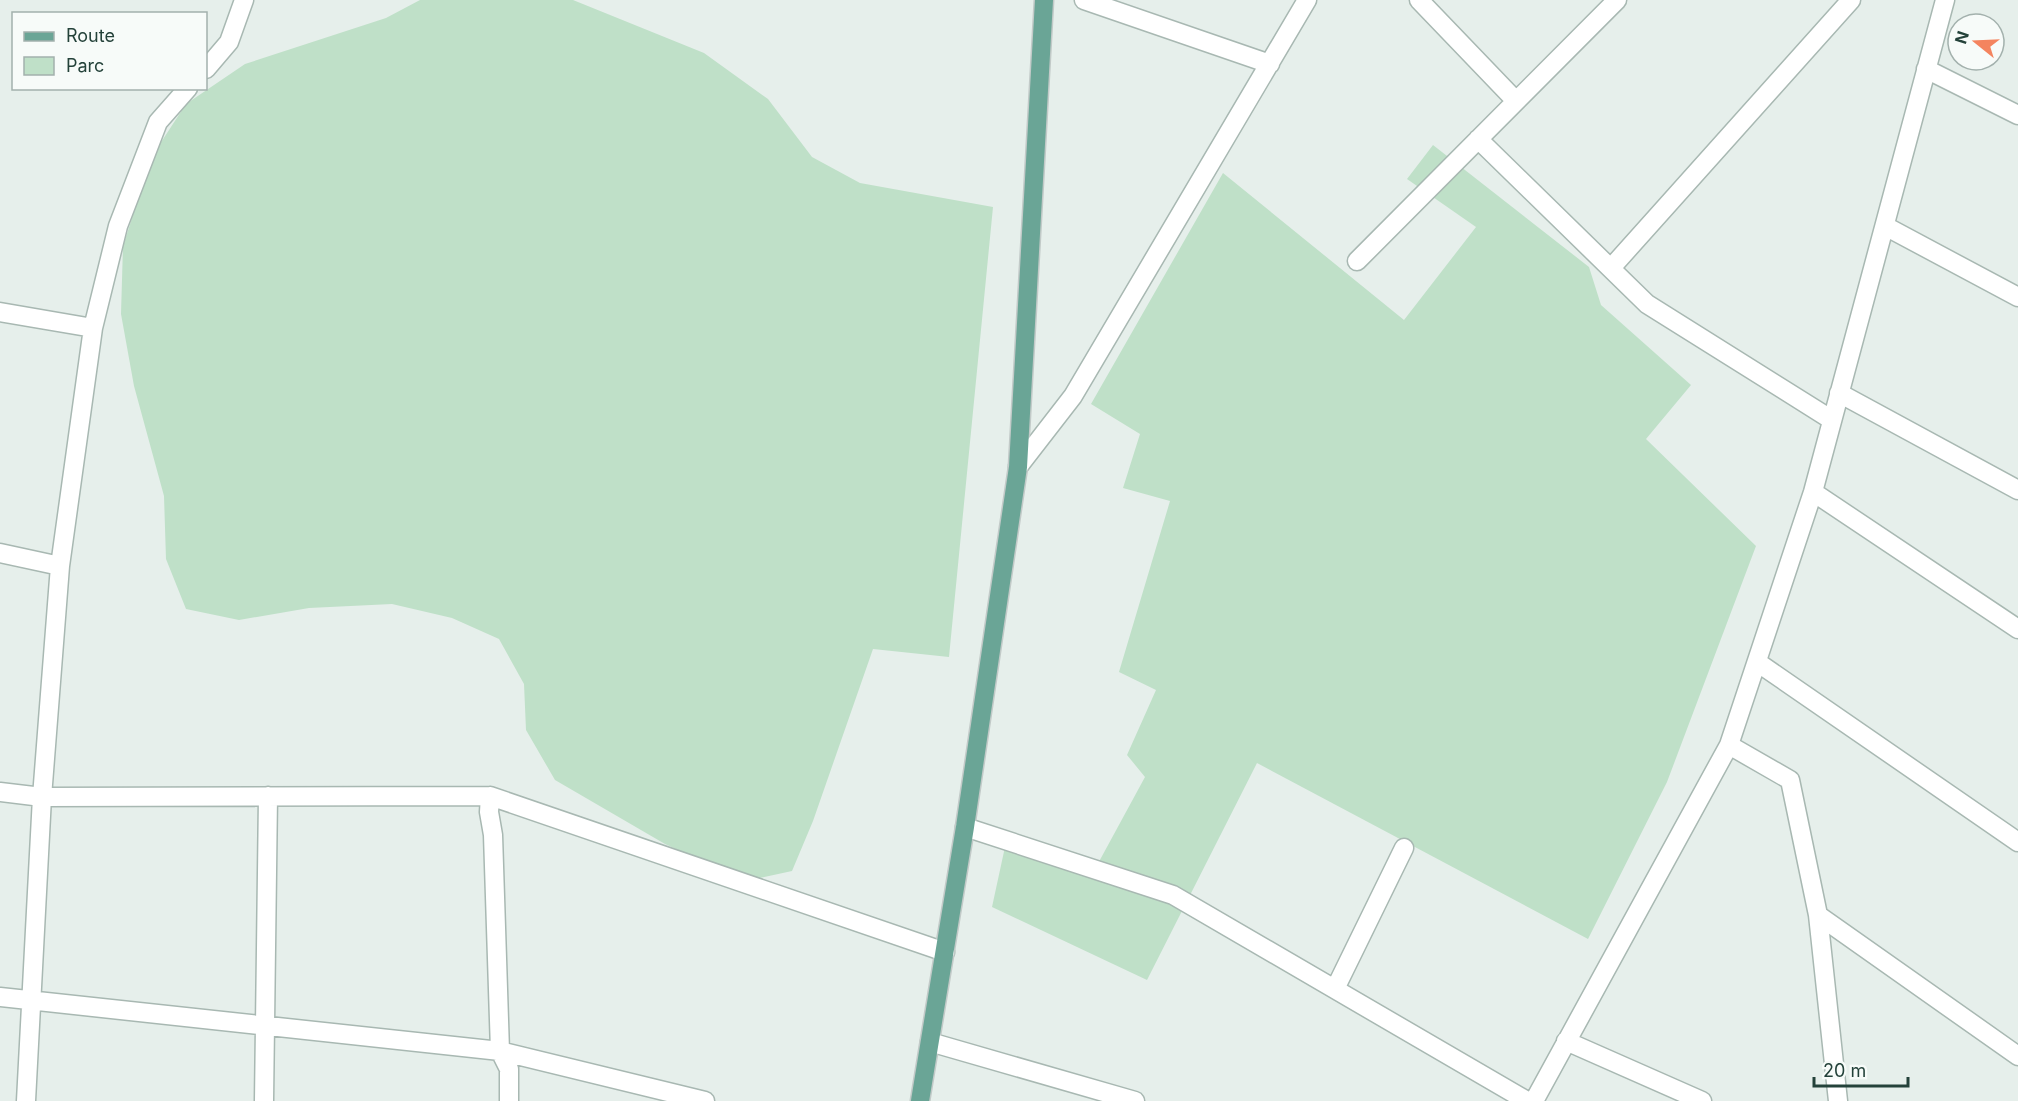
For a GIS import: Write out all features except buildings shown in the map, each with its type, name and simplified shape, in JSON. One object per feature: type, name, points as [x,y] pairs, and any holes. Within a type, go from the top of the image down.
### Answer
[{"type":"main road","points":[[920,1101],[965,827],[1018,467],[1044,0]]},
{"type":"street","points":[[207,68],[229,42],[244,0]]},
{"type":"street","points":[[1084,0],[1270,64]]},
{"type":"street","points":[[1018,467],[1073,396],[1307,0]]},
{"type":"street","points":[[1419,0],[1516,101]]},
{"type":"street","points":[[1357,261],[1617,0]]},
{"type":"street","points":[[1611,268],[1851,0]]},
{"type":"street","points":[[1534,1101],[1729,745],[1814,492],[1945,0]]},
{"type":"street","points":[[1926,69],[2018,115]]},
{"type":"street","points":[[26,1101],[42,797],[60,566],[93,328],[118,226],[158,122],[186,90]]},
{"type":"street","points":[[1478,139],[1647,304],[1832,420]]},
{"type":"street","points":[[1884,226],[2018,297]]},
{"type":"street","points":[[0,312],[93,328]]},
{"type":"street","points":[[1839,393],[2018,490]]},
{"type":"street","points":[[1814,492],[2018,629]]},
{"type":"street","points":[[0,553],[60,566]]},
{"type":"street","points":[[1757,662],[2018,842]]},
{"type":"street","points":[[1729,745],[1790,780],[1818,915],[1838,1101]]},
{"type":"street","points":[[0,792],[42,797],[490,796],[945,952]]},
{"type":"street","points":[[264,1101],[268,796]]},
{"type":"street","points":[[490,796],[489,812],[494,835],[500,1051],[508,1069],[509,1101]]},
{"type":"street","points":[[965,827],[1173,895],[1527,1101]]},
{"type":"street","points":[[1335,989],[1404,848]]},
{"type":"street","points":[[1818,915],[2018,1056]]},
{"type":"street","points":[[0,997],[500,1051],[705,1101]]},
{"type":"street","points":[[1566,1041],[1702,1101]]},
{"type":"street","points":[[930,1042],[1135,1101]]},
{"type":"green space","points":[[420,0],[573,0],[704,53],[768,99],[812,157],[860,183],[993,207],[949,657],[873,649],[813,821],[792,871],[746,881],[665,844],[555,780],[526,730],[524,684],[499,639],[452,618],[392,604],[309,608],[239,620],[186,609],[166,559],[164,496],[134,386],[121,314],[123,246],[152,156],[186,104],[245,64],[386,18]]},
{"type":"green space","points":[[1433,145],[1589,267],[1601,305],[1691,385],[1646,439],[1756,546],[1667,782],[1588,939],[1257,763],[1147,980],[992,907],[1008,833],[1095,869],[1145,777],[1127,755],[1156,690],[1119,672],[1170,501],[1123,488],[1140,434],[1091,404],[1223,173],[1404,320],[1476,227],[1407,179]]}]
